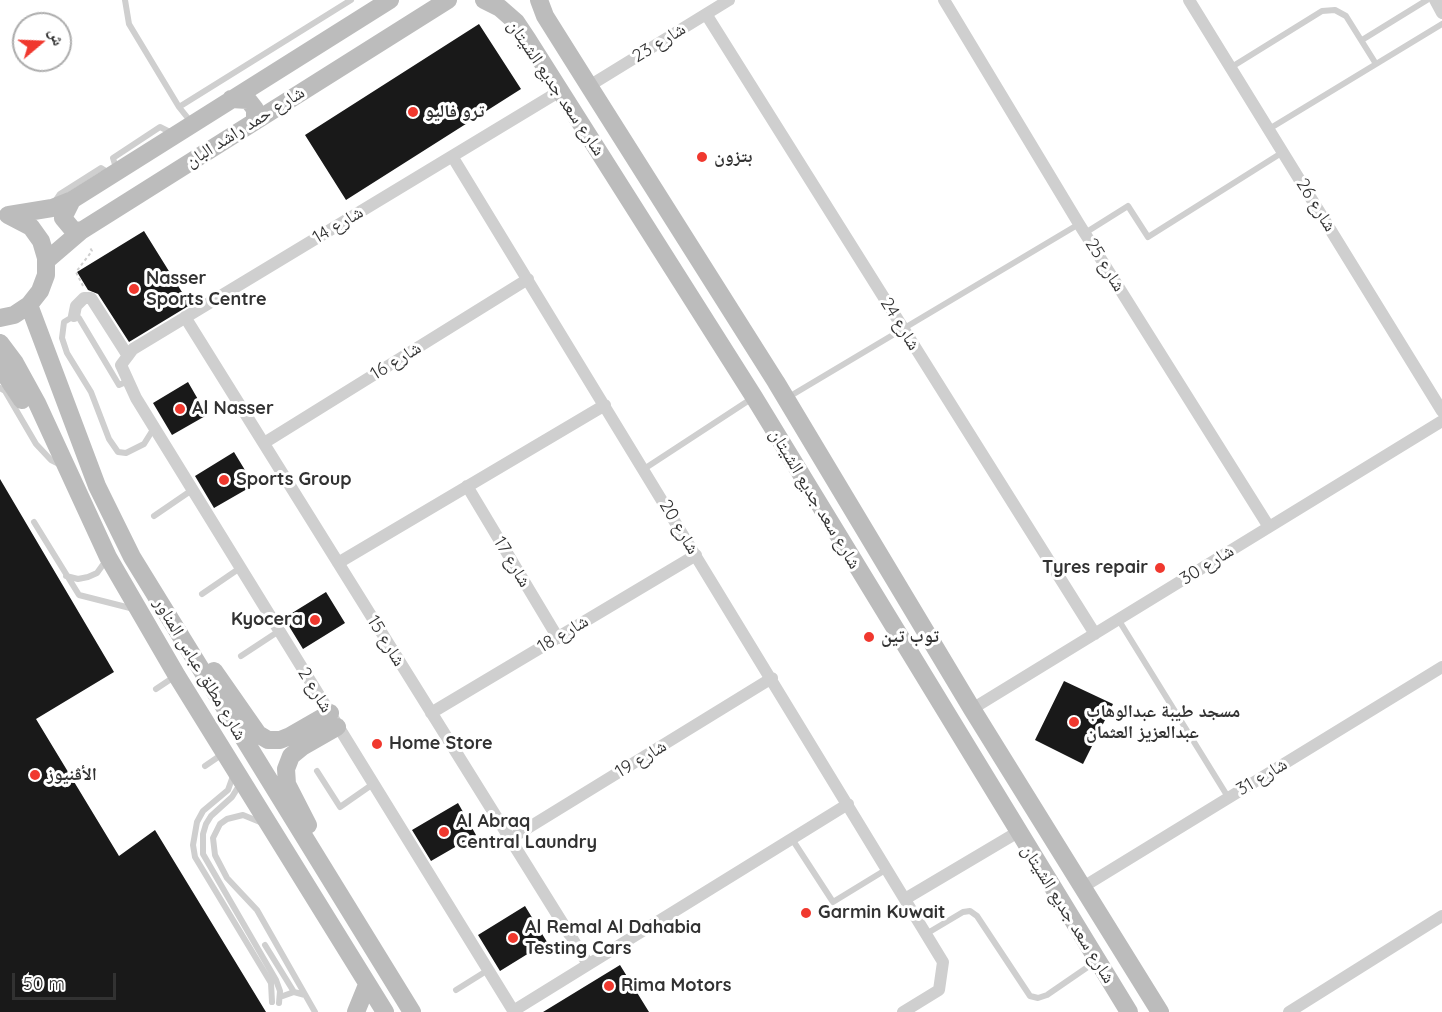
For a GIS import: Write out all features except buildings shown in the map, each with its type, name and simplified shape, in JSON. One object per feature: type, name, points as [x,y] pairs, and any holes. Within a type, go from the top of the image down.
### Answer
[{"type":"street","name":"شارع حمد راشد البان","points":[[3,213],[52,208],[72,200],[390,0]]},
{"type":"street","name":"شارع حمد راشد البان","points":[[46,261],[81,231],[448,0]]},
{"type":"street","name":"شارع سعد جديع الشيتان","points":[[484,0],[500,8],[516,22],[528,40],[754,397],[1129,1012]]},
{"type":"street","name":"شارع سعد جديع الشيتان","points":[[539,0],[551,25],[776,382],[972,709],[1160,1012]]},
{"type":"street","name":"شارع 23","points":[[589,86],[729,0]]},
{"type":"street","name":"شارع 25","points":[[944,0],[1082,228],[1269,527]]},
{"type":"street","name":"شارع 26","points":[[1189,0],[1442,411]]},
{"type":"street","points":[[1434,0],[1442,13]]},
{"type":"street","name":"شارع 24","points":[[706,14],[1095,634]]},
{"type":"street","points":[[528,40],[535,27],[551,25]]},
{"type":"street","name":"شارع 14","points":[[125,361],[133,349],[560,91]]},
{"type":"street","points":[[231,99],[242,98],[252,104],[255,121]]},
{"type":"street","name":"شارع 20","points":[[452,156],[943,962],[939,990],[903,1012]]},
{"type":"street","points":[[72,200],[63,218],[73,230],[81,231]]},
{"type":"street","points":[[0,318],[14,315],[29,305],[40,291],[46,274],[46,261],[41,241],[31,228],[3,213]]},
{"type":"street","name":"شارع 16","points":[[264,443],[528,279]]},
{"type":"street","points":[[74,316],[76,306],[84,298],[91,298]]},
{"type":"street","name":"شارع 2","points":[[91,298],[125,361],[128,381],[154,427],[514,1011]]},
{"type":"street","name":"شارع مطلق عباس المناور","points":[[29,305],[97,486],[132,557],[412,1012]]},
{"type":"street","name":"شارع 15","points":[[185,317],[588,964]]},
{"type":"street","name":"شارع مطلق عباس المناور","points":[[0,343],[21,373],[108,556],[177,676],[385,1012]]},
{"type":"street","points":[[0,367],[35,424],[56,447]]},
{"type":"street","points":[[754,397],[762,399],[770,396],[775,390],[776,382]]},
{"type":"street","points":[[338,563],[605,405]]},
{"type":"street","points":[[777,435],[777,425],[784,419],[792,418],[799,423]]},
{"type":"street","name":"شارع 30","points":[[972,709],[1442,421]]},
{"type":"street","name":"شارع 17","points":[[467,486],[558,638]]},
{"type":"street","name":"شارع 18","points":[[431,713],[696,555]]},
{"type":"street","points":[[182,640],[209,665],[258,734],[268,740],[280,740],[334,720]]},
{"type":"street","name":"شارع 31","points":[[1083,887],[1442,668]]},
{"type":"street","name":"شارع 19","points":[[510,839],[772,678]]},
{"type":"street","points":[[320,864],[312,834],[287,784],[286,769],[291,756],[334,720]]},
{"type":"street","points":[[514,1011],[848,804]]},
{"type":"street","points":[[905,899],[1018,832]]},
{"type":"street","points":[[1288,1012],[1442,916]]},
{"type":"street","points":[[356,1012],[367,985]]},
{"type":"lane","points":[[125,0],[129,24],[179,107],[192,123]]},
{"type":"lane","points":[[179,107],[351,0]]},
{"type":"lane","points":[[1362,40],[1426,0]]},
{"type":"lane","points":[[1230,68],[1322,11],[1335,10],[1346,16],[1376,64]]},
{"type":"lane","points":[[1269,129],[1442,24]]},
{"type":"lane","points":[[786,399],[903,328],[1082,228],[1128,206],[1148,237],[1283,152]]},
{"type":"lane","points":[[52,208],[60,194],[101,168],[115,173]]},
{"type":"lane","points":[[128,381],[119,385],[79,318],[74,316],[64,322],[62,338],[67,353],[91,392],[109,439],[118,452],[126,453],[144,444],[154,427]]},
{"type":"lane","points":[[2,388],[36,444],[51,460],[66,468]]},
{"type":"lane","points":[[644,469],[754,397]]},
{"type":"lane","points":[[154,516],[193,489]]},
{"type":"lane","points":[[34,522],[75,591],[84,598],[140,611]]},
{"type":"lane","points":[[65,575],[78,579],[88,577],[104,566],[108,556]]},
{"type":"lane","points":[[202,594],[241,567]]},
{"type":"lane","points":[[1119,619],[1228,797]]},
{"type":"lane","points":[[241,656],[279,631]]},
{"type":"lane","points":[[156,689],[177,676]]},
{"type":"lane","points":[[205,766],[224,753]]},
{"type":"lane","points":[[317,771],[340,807],[373,784]]},
{"type":"lane","points":[[238,775],[228,790],[203,811],[197,822],[194,851],[200,868],[271,983],[277,1001]]},
{"type":"lane","points":[[238,775],[232,797],[211,816],[206,824],[203,834],[203,854],[276,980],[277,1001]]},
{"type":"lane","points":[[286,851],[258,821],[243,815],[227,819],[220,824],[213,838],[212,847],[222,871],[254,905],[315,1012]]},
{"type":"lane","points":[[792,838],[833,902],[887,869]]},
{"type":"lane","points":[[926,934],[963,912],[970,911],[977,916],[1030,996],[1038,998],[1047,995],[1097,961]]},
{"type":"lane","points":[[265,945],[294,992],[305,995]]},
{"type":"lane","points":[[456,990],[488,970]]},
{"type":"lane","points":[[277,1001],[294,992]]},
{"type":"path","points":[[81,231],[92,251],[75,272],[91,298]]},
{"type":"place","name":"ترو فاليو","points":[[413,112]]},
{"type":"place","name":"بتزون","points":[[702,157]]},
{"type":"place","name":"Nasser Sports Centre","points":[[134,289]]},
{"type":"place","name":"Al Nasser","points":[[180,409]]},
{"type":"place","name":"Sports Group","points":[[224,480]]},
{"type":"place","name":"Tyres repair","points":[[1160,568]]},
{"type":"place","name":"Kyocera","points":[[315,620]]},
{"type":"place","name":"توب تين","points":[[869,637]]},
{"type":"place","name":"مسجد طيبة عبدالوهاب عبدالعزيز العثمان","points":[[1074,722]]},
{"type":"place","name":"Home Store","points":[[377,744]]},
{"type":"place","name":"الأڤنيوز","points":[[35,775]]},
{"type":"place","name":"Al Abraq Central Laundry","points":[[444,832]]},
{"type":"place","name":"Garmin Kuwait","points":[[806,913]]},
{"type":"place","name":"Al Remal Al Dahabia Testing Cars","points":[[513,938]]},
{"type":"place","name":"Rima Motors","points":[[609,986]]}]
